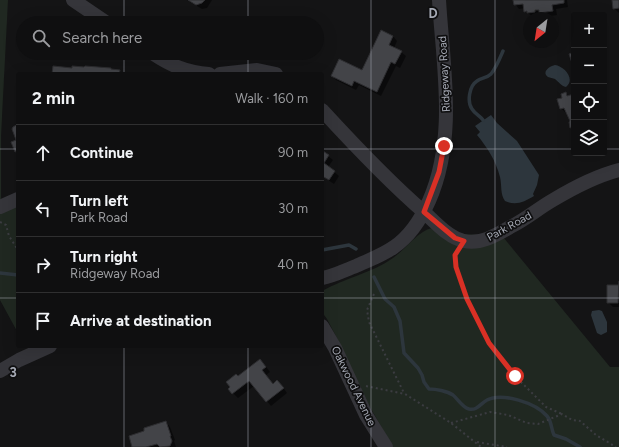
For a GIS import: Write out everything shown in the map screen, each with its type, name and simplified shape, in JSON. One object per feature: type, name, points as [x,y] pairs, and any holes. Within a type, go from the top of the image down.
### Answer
[{"type":"street","points":[[73,0],[97,16]]},
{"type":"street","name":"Ridgeway Road","points":[[324,277],[375,258],[395,246],[410,233],[424,212],[439,172],[444,146],[447,98],[439,0]]},
{"type":"street","points":[[162,60],[170,65],[193,72]]},
{"type":"street","points":[[238,72],[257,70],[266,72]]},
{"type":"street","points":[[324,112],[398,190],[455,238],[464,241]]},
{"type":"street","name":"Park Road","points":[[464,241],[476,242],[486,239],[513,226],[554,200],[589,181],[619,170]]},
{"type":"street","points":[[0,207],[16,200]]},
{"type":"street","name":"Oakwood Avenue","points":[[324,329],[335,348],[366,415],[386,447]]},
{"type":"street","points":[[0,371],[19,360],[46,348]]},
{"type":"path","points":[[0,222],[6,225],[9,236],[16,247]]},
{"type":"path","points":[[464,241],[455,255],[456,267],[467,299],[489,343],[515,376],[546,407],[572,420],[580,421],[596,435],[616,447]]},
{"type":"path","points":[[374,294],[367,310],[370,322],[404,394]]},
{"type":"path","points":[[352,383],[404,394],[451,423],[481,447]]},
{"type":"path","points":[[451,423],[490,412],[508,415],[527,423],[538,424],[562,414]]},
{"type":"path","points":[[476,442],[507,447]]},
{"type":"shaded area","points":[[0,0],[8,0],[1,136],[0,201]]},
{"type":"shaded area","points":[[555,65],[568,73],[570,80],[566,87],[561,85],[555,79],[548,77],[545,73]]},
{"type":"shaded area","points":[[491,115],[497,123],[517,141],[539,175],[533,194],[534,196],[523,202],[513,203],[505,201],[502,195],[500,177],[494,160],[488,149],[477,135],[480,132],[475,126]]},
{"type":"shaded area","points":[[16,205],[16,329],[0,300],[0,212]]},
{"type":"shaded area","points":[[432,228],[439,232],[503,237],[610,367],[619,367],[619,447],[393,447],[366,400],[338,340],[324,315],[324,290],[385,263],[427,230]]},
{"type":"shaded area","points":[[592,311],[602,311],[607,322],[607,332],[601,335],[597,333],[591,315]]},
{"type":"building","points":[[188,0],[205,0],[196,5]]},
{"type":"building","points":[[513,0],[564,0],[564,3],[552,5],[553,11],[546,12],[539,12],[539,10],[535,10],[535,12],[524,12],[523,4],[514,5]]},
{"type":"building","points":[[612,0],[619,0],[619,8],[613,9]]},
{"type":"building","points":[[381,30],[393,36],[389,45],[402,51],[395,64],[391,62],[377,92],[354,81],[352,86],[331,76],[339,59],[362,70]]},
{"type":"building","points":[[53,66],[72,68],[72,66],[85,66],[120,70],[120,72],[52,72]]},
{"type":"building","points":[[566,92],[567,96],[571,95],[570,128],[570,121],[564,108],[560,109],[557,99],[562,98],[561,94]]},
{"type":"building","points":[[16,125],[16,140],[12,129]]},
{"type":"building","points":[[16,140],[15,152],[11,142]]},
{"type":"building","points":[[324,152],[329,155],[324,163]]},
{"type":"building","points":[[324,163],[335,171],[329,180],[324,177]]},
{"type":"building","points":[[607,285],[619,285],[618,303],[607,303]]},
{"type":"building","points":[[260,359],[266,367],[262,370],[273,384],[277,380],[284,388],[266,402],[249,381],[232,394],[228,389],[230,387],[226,382],[236,374],[238,376]]},
{"type":"building","points":[[166,421],[172,441],[170,446],[160,447],[157,444],[146,447],[132,447],[129,436],[144,431],[144,428]]},
{"type":"waterway","points":[[483,120],[470,106],[469,98],[472,86],[480,79],[491,74],[503,51]]},
{"type":"waterway","points":[[324,250],[349,245],[356,249]]},
{"type":"waterway","points":[[0,273],[16,275]]},
{"type":"waterway","points":[[374,277],[385,299],[394,307],[400,321],[404,353],[418,368],[429,389],[441,390],[451,394],[464,407],[469,409],[477,408],[487,400],[501,397],[527,403],[542,411],[547,416],[554,435],[566,439],[580,447]]},
{"type":"route","points":[[444,146],[439,172],[424,212],[455,238],[464,241],[455,255],[456,267],[467,299],[489,343],[515,376]]}]
